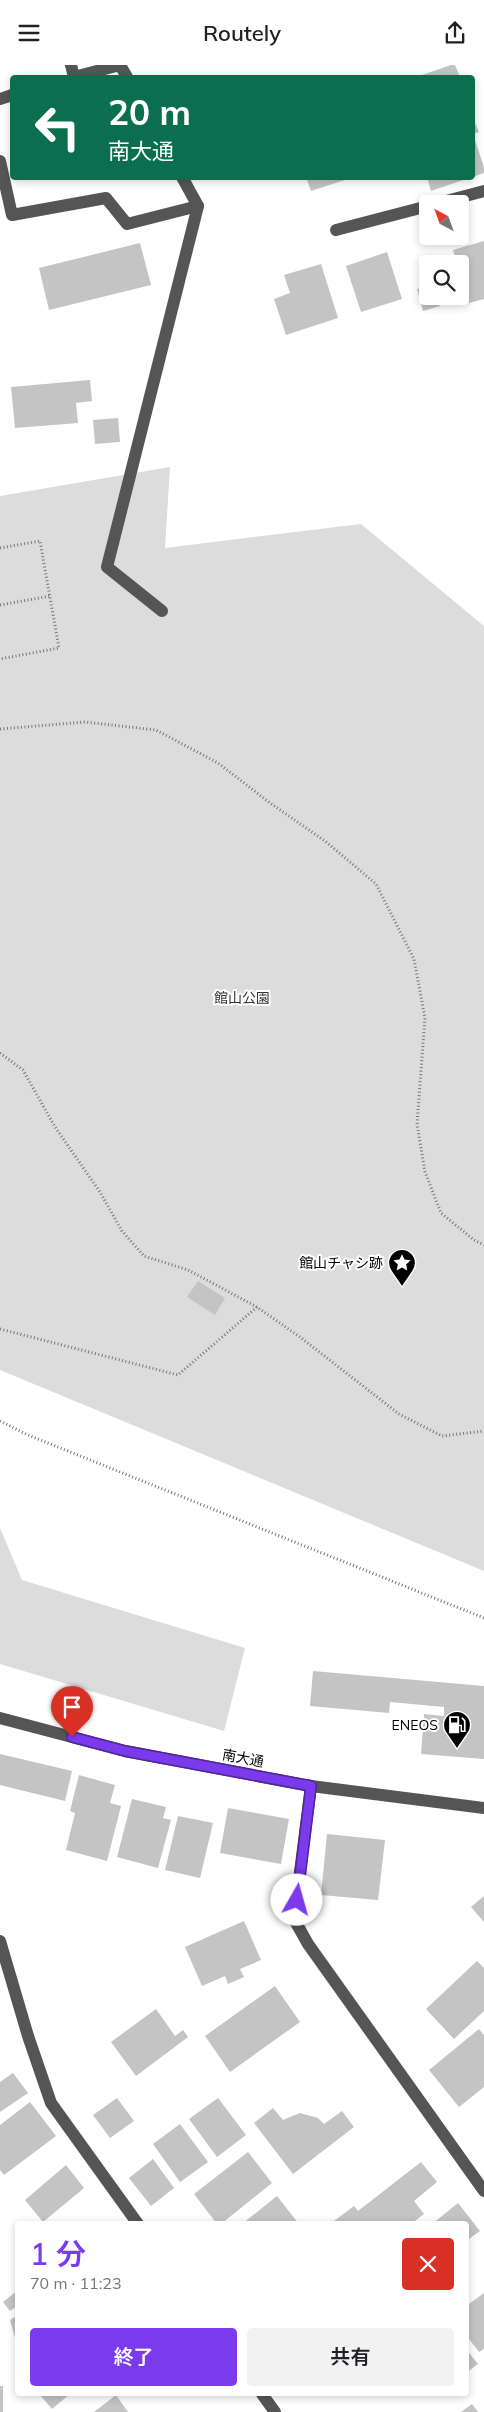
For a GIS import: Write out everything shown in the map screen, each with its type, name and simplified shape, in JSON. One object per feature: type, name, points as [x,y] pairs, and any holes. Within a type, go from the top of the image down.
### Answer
[{"type":"street","points":[[82,75],[120,65]]},
{"type":"street","points":[[0,161],[12,215],[106,198],[126,224],[198,206]]},
{"type":"street","points":[[162,611],[107,567],[198,206],[184,180]]},
{"type":"street","points":[[469,195],[484,191]]},
{"type":"street","points":[[336,230],[419,208]]},
{"type":"street","name":"南大通","points":[[0,1718],[125,1751],[311,1786],[484,1808]]},
{"type":"street","points":[[311,1786],[294,1919],[308,1945],[484,2191]]},
{"type":"street","points":[[0,1941],[28,2036],[51,2103],[136,2221]]},
{"type":"street","points":[[263,2396],[275,2412]]},
{"type":"path","points":[[0,548],[40,541],[59,648],[0,659]]},
{"type":"path","points":[[0,605],[50,596]]},
{"type":"path","points":[[0,729],[84,722],[156,730],[218,763],[270,803],[325,841],[376,884],[414,959],[425,1018],[417,1124],[425,1172],[441,1213],[474,1240],[484,1245]]},
{"type":"path","points":[[0,1053],[23,1070],[56,1127],[100,1192],[122,1231],[144,1256],[188,1270],[257,1307],[300,1337],[399,1414],[442,1436],[484,1431]]},
{"type":"path","points":[[0,1329],[178,1375],[257,1307]]},
{"type":"path","points":[[0,1421],[28,1435],[484,1618]]},
{"type":"green space","name":"館山公園","points":[[170,467],[165,548],[361,524],[484,626],[484,1571],[0,1370],[0,496]]},
{"type":"green space","points":[[0,1528],[22,1580],[245,1648],[224,1731],[0,1664]]},
{"type":"building","points":[[455,65],[459,75],[422,75]]},
{"type":"building","points":[[475,123],[479,132],[475,133]]},
{"type":"building","points":[[475,140],[484,167],[484,173],[475,176]]},
{"type":"building","points":[[307,180],[345,180],[311,191]]},
{"type":"building","points":[[428,180],[463,180],[431,191]]},
{"type":"building","points":[[484,241],[484,299],[469,303],[469,255],[454,255],[453,250]]},
{"type":"building","points":[[140,243],[151,285],[49,310],[39,268]]},
{"type":"building","points":[[387,252],[402,299],[361,312],[346,266]]},
{"type":"building","points":[[321,264],[338,318],[286,335],[274,299],[290,293],[284,275]]},
{"type":"building","points":[[421,305],[440,305],[440,306],[423,311]]},
{"type":"building","points":[[90,380],[92,401],[76,403],[78,423],[15,428],[11,387]]},
{"type":"building","points":[[118,418],[120,442],[95,444],[93,420]]},
{"type":"building","points":[[198,1281],[225,1298],[215,1315],[187,1297]]},
{"type":"building","points":[[313,1671],[484,1686],[484,1759],[421,1754],[424,1714],[444,1716],[444,1707],[390,1702],[389,1713],[310,1706]]},
{"type":"building","points":[[0,1754],[72,1771],[65,1801],[0,1785]]},
{"type":"building","points":[[79,1775],[115,1785],[110,1803],[121,1806],[107,1861],[66,1850],[75,1813],[70,1811]]},
{"type":"building","points":[[132,1799],[166,1807],[163,1818],[171,1820],[158,1868],[117,1857]]},
{"type":"building","points":[[228,1808],[289,1819],[281,1864],[220,1853]]},
{"type":"building","points":[[178,1816],[213,1823],[200,1878],[165,1870]]},
{"type":"building","points":[[327,1834],[385,1840],[378,1900],[321,1895]]},
{"type":"building","points":[[484,1896],[484,1922],[471,1907]]},
{"type":"building","points":[[244,1921],[261,1960],[240,1969],[244,1977],[228,1984],[225,1976],[202,1986],[185,1947]]},
{"type":"building","points":[[477,1961],[484,1968],[484,2011],[454,2039],[426,2009]]},
{"type":"building","points":[[275,1986],[300,2022],[230,2072],[205,2036]]},
{"type":"building","points":[[156,2009],[175,2036],[183,2030],[188,2037],[136,2076],[111,2042]]},
{"type":"building","points":[[479,2029],[484,2035],[484,2087],[459,2107],[429,2070]]},
{"type":"building","points":[[13,2073],[28,2093],[0,2112],[0,2082]]},
{"type":"building","points":[[117,2098],[134,2121],[110,2138],[93,2115]]},
{"type":"building","points":[[218,2098],[246,2135],[217,2157],[189,2119]]},
{"type":"building","points":[[30,2102],[56,2136],[4,2175],[0,2170],[0,2125]]},
{"type":"building","points":[[273,2108],[283,2120],[300,2113],[318,2118],[324,2124],[342,2111],[354,2127],[293,2174],[254,2123]]},
{"type":"building","points":[[180,2124],[208,2162],[180,2182],[153,2144]]},
{"type":"building","points":[[248,2152],[272,2183],[225,2221],[215,2221],[194,2194]]},
{"type":"building","points":[[153,2159],[174,2188],[151,2206],[129,2178]]},
{"type":"building","points":[[421,2162],[437,2182],[414,2201],[424,2214],[415,2221],[334,2221],[354,2206],[358,2211]]},
{"type":"building","points":[[66,2165],[84,2188],[44,2221],[25,2200]]},
{"type":"building","points":[[277,2196],[297,2221],[246,2221]]},
{"type":"building","points":[[458,2203],[480,2231],[469,2239],[469,2221],[436,2221]]},
{"type":"building","points":[[15,2292],[15,2307],[10,2311],[3,2302]]},
{"type":"building","points":[[484,2293],[484,2349],[479,2352],[469,2339],[469,2304]]},
{"type":"building","points":[[15,2317],[15,2338],[10,2320]]},
{"type":"building","points":[[469,2353],[478,2364],[469,2371]]},
{"type":"building","points":[[0,2386],[3,2386],[3,2412],[0,2412]]},
{"type":"building","points":[[41,2396],[68,2396],[52,2409]]},
{"type":"building","points":[[117,2396],[128,2412],[94,2412]]},
{"type":"building","points":[[472,2404],[478,2412],[461,2412]]},
{"type":"place","name":"館山チャシ跡","points":[[402,1287]]},
{"type":"place","name":"ENEOS","points":[[457,1749]]},
{"type":"route","points":[[72,1737],[125,1751],[311,1786],[297,1900]]}]
